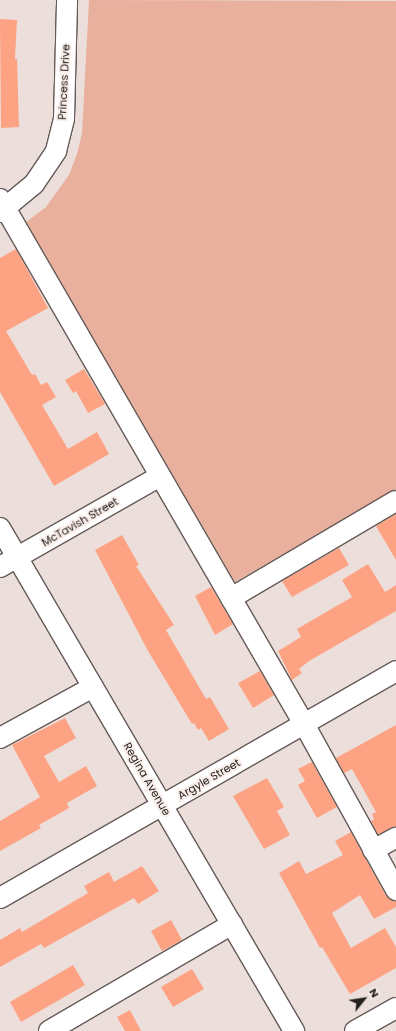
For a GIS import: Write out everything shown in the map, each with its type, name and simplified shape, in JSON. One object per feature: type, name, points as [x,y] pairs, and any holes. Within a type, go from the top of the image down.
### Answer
[{"type":"street","name":"Princess Drive","points":[[2,206],[34,184],[56,151],[64,118],[67,0]]},
{"type":"street","points":[[2,206],[304,724],[396,890]]},
{"type":"street","name":"McTavish Street","points":[[0,567],[160,476]]},
{"type":"street","points":[[231,598],[396,501]]},
{"type":"street","name":"Regina Avenue","points":[[0,528],[294,1031]]},
{"type":"street","name":"Argyle Street","points":[[0,898],[396,671]]},
{"type":"street","points":[[0,738],[93,687]]},
{"type":"street","points":[[373,850],[396,838]]},
{"type":"street","points":[[49,1031],[232,924]]},
{"type":"street","points":[[355,1031],[396,1008]]},
{"type":"shaded area","points":[[89,0],[396,1],[396,489],[235,582],[26,222],[46,207],[69,175],[77,154],[82,133]]},
{"type":"building","points":[[0,19],[17,20],[15,59],[17,59],[19,127],[1,128]]},
{"type":"building","points":[[16,249],[48,308],[6,331],[32,375],[35,374],[41,385],[47,382],[56,397],[42,405],[68,449],[97,432],[109,454],[54,486],[0,392],[0,258]]},
{"type":"building","points":[[84,369],[105,404],[88,413],[76,391],[73,393],[65,380]]},
{"type":"building","points":[[396,514],[396,560],[376,526]]},
{"type":"building","points":[[122,535],[139,565],[136,566],[174,625],[166,630],[206,699],[210,697],[229,729],[209,741],[201,728],[198,730],[194,723],[192,724],[148,651],[95,550]]},
{"type":"building","points":[[339,548],[349,565],[292,597],[282,581]]},
{"type":"building","points":[[368,564],[385,592],[396,585],[396,611],[309,661],[299,669],[302,673],[292,680],[278,651],[301,637],[297,629],[352,597],[342,580]]},
{"type":"building","points":[[211,587],[233,624],[215,635],[195,596]]},
{"type":"building","points":[[260,671],[274,695],[253,708],[238,683]]},
{"type":"building","points":[[65,718],[76,738],[44,756],[59,782],[86,766],[97,786],[67,803],[69,808],[39,825],[41,828],[0,851],[0,821],[40,797],[12,745]]},
{"type":"building","points":[[396,725],[396,827],[378,834],[371,821],[374,819],[372,814],[376,812],[352,769],[344,773],[336,758]]},
{"type":"building","points":[[312,762],[337,807],[317,818],[298,785],[305,781],[298,769]]},
{"type":"building","points":[[267,778],[284,807],[277,811],[290,835],[264,849],[233,796]]},
{"type":"building","points":[[351,832],[386,896],[396,901],[396,907],[374,919],[360,895],[332,913],[351,948],[385,928],[396,947],[396,968],[350,994],[322,947],[320,948],[279,873],[299,861],[306,874],[343,855],[335,841]]},
{"type":"building","points":[[142,866],[159,891],[138,904],[134,898],[44,948],[41,944],[0,967],[0,940],[20,928],[22,932],[88,893],[84,886],[109,872],[114,882]]},
{"type":"building","points":[[171,920],[182,940],[162,951],[151,931]]},
{"type":"building","points":[[73,965],[85,985],[21,1022],[10,1002]]},
{"type":"building","points":[[192,969],[204,989],[173,1007],[161,987]]},
{"type":"building","points":[[130,1010],[141,1031],[125,1031],[117,1017]]}]
